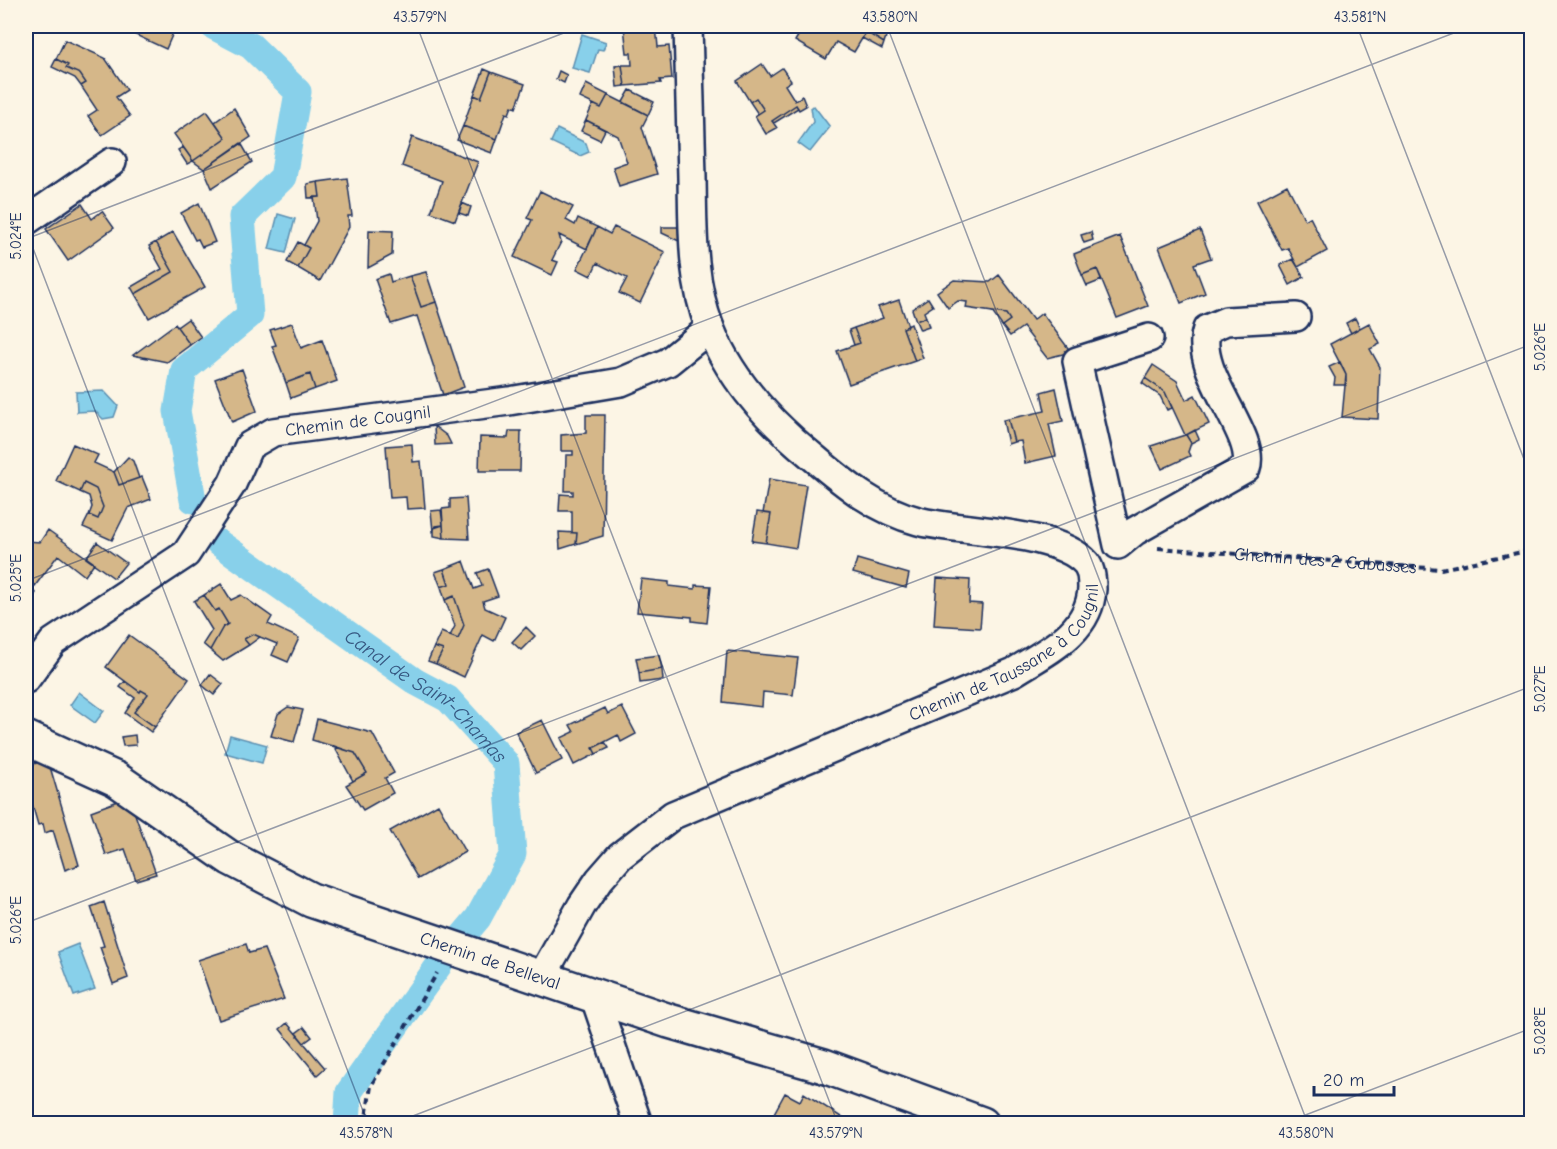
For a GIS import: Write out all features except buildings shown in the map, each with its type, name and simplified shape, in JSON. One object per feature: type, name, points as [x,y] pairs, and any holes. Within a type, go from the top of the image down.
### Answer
[{"type":"street","name":"Chemin de Taussane à Cougnil","points":[[542,976],[582,905],[599,880],[620,856],[672,815],[1014,672],[1065,640],[1081,622],[1091,602],[1092,581],[1088,564],[1073,552],[1052,543],[918,521],[883,508],[853,490],[798,445],[771,418],[746,389],[725,359],[710,328],[695,270],[688,26]]},
{"type":"street","points":[[26,221],[112,162]]},
{"type":"street","points":[[1149,338],[1077,361],[1118,545],[1135,531],[1246,468],[1247,447],[1203,351],[1207,329],[1226,321],[1296,317]]},
{"type":"street","name":"Chemin de Cougnil","points":[[26,679],[53,642],[186,554],[232,484],[249,446],[273,432],[510,401],[621,382],[668,362],[710,328]]},
{"type":"street","name":"Chemin de Belleval","points":[[26,738],[116,779],[230,858],[311,900],[451,949],[542,976],[669,1020],[824,1066],[982,1124]]},
{"type":"street","points":[[594,994],[638,1124]]},
{"type":"path","name":"Chemin des 2 Cabasses","points":[[1118,545],[1441,569],[1532,550]]},
{"type":"path","points":[[365,1124],[371,1086],[451,949]]},
{"type":"water","points":[[582,34],[606,42],[603,50],[598,49],[590,73],[572,68]]},
{"type":"water","points":[[814,106],[830,127],[810,152],[798,143],[813,122],[811,107]]},
{"type":"water","points":[[557,129],[586,143],[589,152],[580,156],[551,142]]},
{"type":"water","points":[[278,214],[295,219],[286,253],[269,249]]},
{"type":"water","points":[[104,391],[118,406],[114,417],[103,419],[95,411],[77,412],[76,392]]},
{"type":"water","points":[[79,692],[104,711],[95,723],[70,705]]},
{"type":"water","points":[[230,735],[267,745],[262,763],[225,753]]},
{"type":"water","points":[[78,944],[95,989],[74,996],[58,952]]},
{"type":"waterway","name":"Canal de Saint-Chamas","points":[[193,500],[177,411],[184,370],[250,315],[242,217],[283,177],[298,92],[251,46],[213,26]]},
{"type":"waterway","name":"Canal de Saint-Chamas","points":[[219,543],[416,682],[448,699],[506,763],[513,854],[478,918],[462,937]]},
{"type":"waterway","name":"Canal de Saint-Chamas","points":[[347,1124],[349,1092],[439,965]]}]
